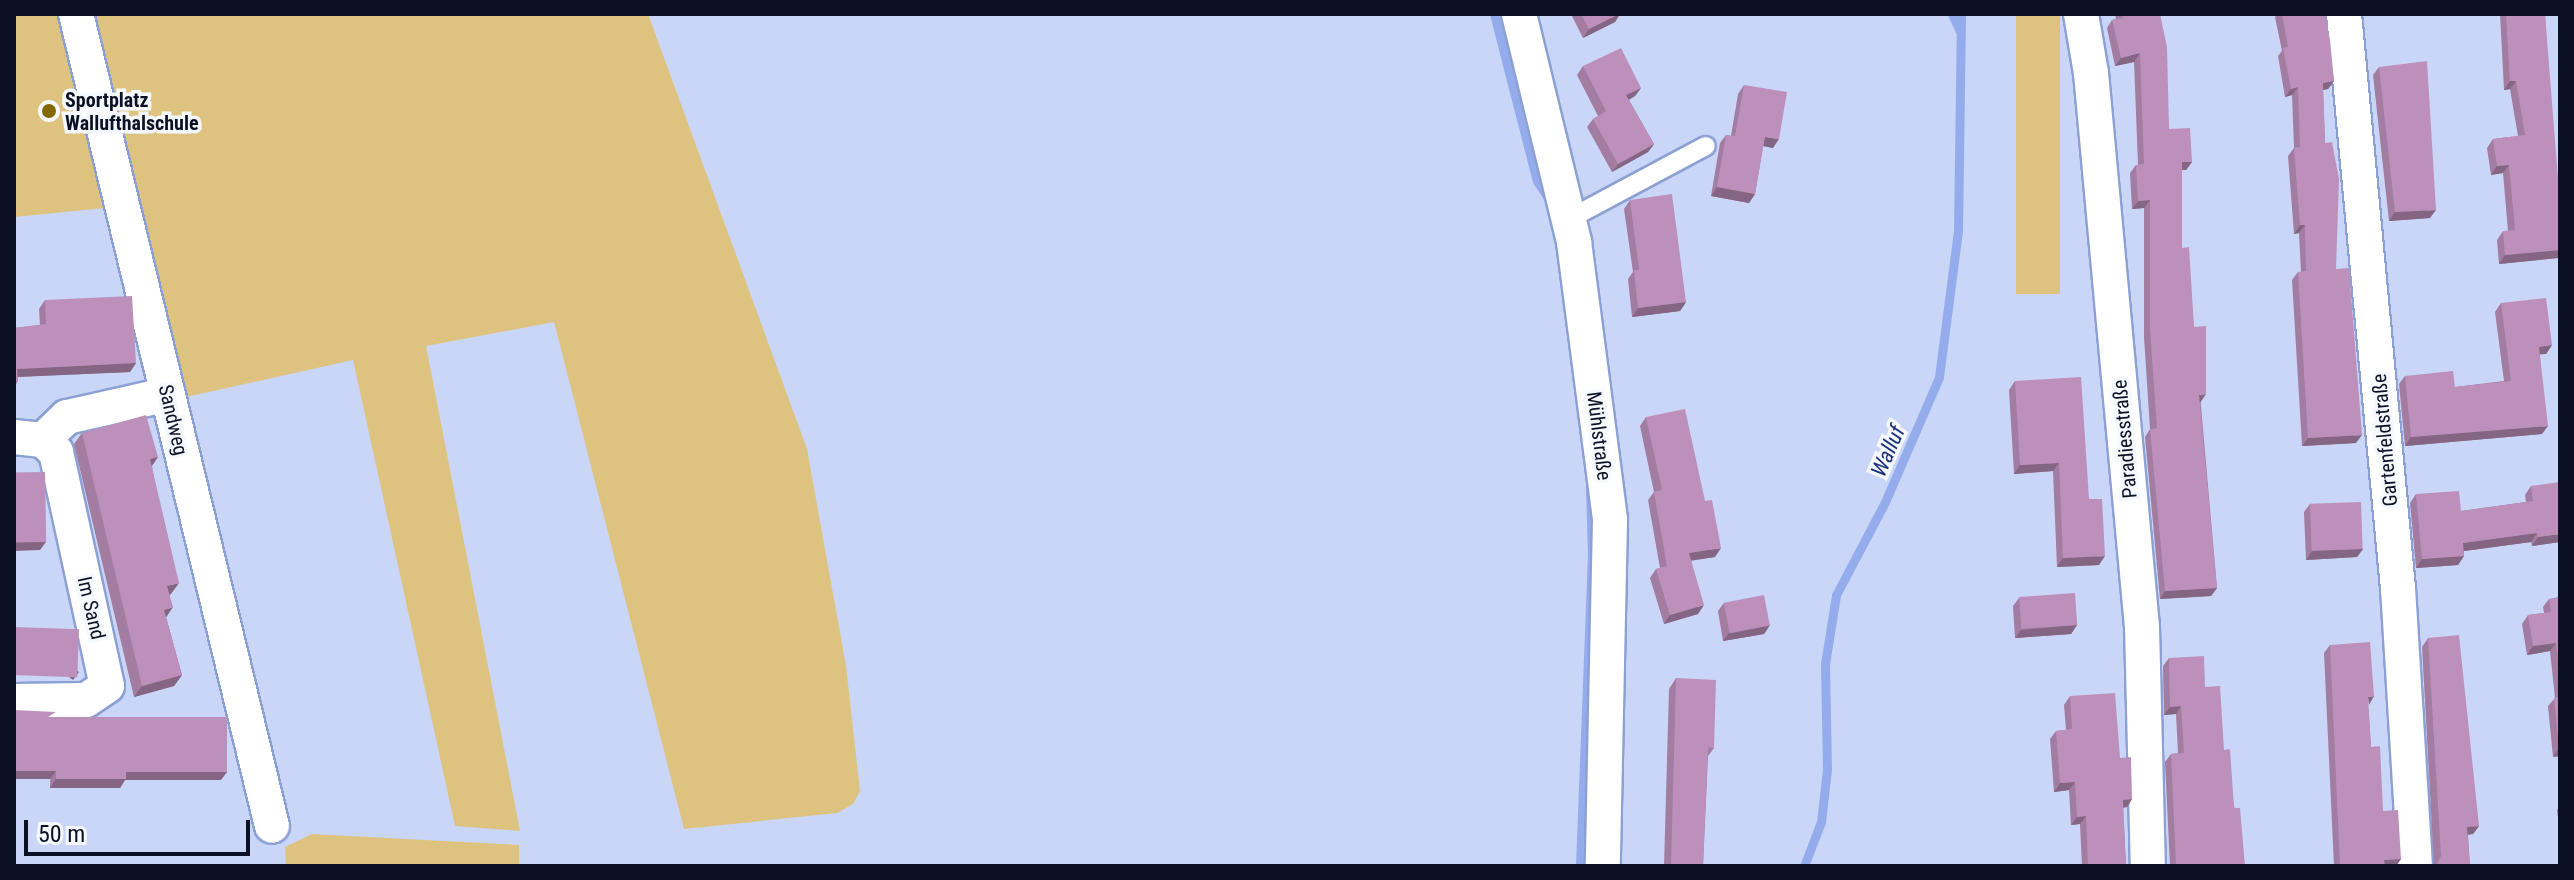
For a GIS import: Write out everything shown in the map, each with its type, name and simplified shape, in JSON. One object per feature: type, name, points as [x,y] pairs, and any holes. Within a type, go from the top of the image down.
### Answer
[{"type":"street","name":"Sandweg","points":[[76,14],[272,826]]},
{"type":"street","name":"Mühlstraße","points":[[1519,14],[1569,219],[1610,520],[1603,866]]},
{"type":"street","name":"Paradiesstraße","points":[[2081,14],[2091,73],[2142,627],[2148,866]]},
{"type":"street","name":"Gartenfeldstraße","points":[[2344,14],[2398,588],[2415,866]]},
{"type":"street","name":"Im Sand","points":[[29,438],[67,417],[156,397]]},
{"type":"street","name":"Im Sand","points":[[14,701],[86,700],[107,686],[56,452],[29,438]]},
{"type":"lane","points":[[1569,219],[1706,146]]},
{"type":"shaded area","name":"Sportplatz Wallufthalschule","points":[[14,14],[62,14],[105,208],[14,217]]},
{"type":"shaded area","points":[[94,14],[648,14],[807,449],[846,666],[860,791],[853,804],[837,813],[684,829],[554,322],[426,346],[520,831],[455,826],[353,360],[177,399],[116,139]]},
{"type":"shaded area","points":[[2016,14],[2060,14],[2060,294],[2016,294]]},
{"type":"shaded area","points":[[312,834],[519,845],[519,866],[286,866],[285,847]]},
{"type":"building","points":[[1581,14],[1619,14],[1589,29]]},
{"type":"building","points":[[2122,14],[2160,14],[2167,47],[2169,129],[2190,128],[2192,162],[2182,162],[2182,248],[2189,247],[2194,327],[2206,326],[2206,394],[2199,395],[2217,588],[2165,591],[2150,429],[2157,428],[2150,329],[2150,200],[2138,201],[2136,165],[2144,164],[2140,53],[2121,58],[2112,20],[2123,18]]},
{"type":"building","points":[[2282,14],[2325,14],[2330,40],[2334,81],[2323,83],[2325,143],[2332,142],[2339,179],[2336,269],[2349,268],[2362,435],[2308,438],[2298,272],[2306,271],[2305,225],[2300,225],[2294,148],[2300,147],[2298,87],[2291,89],[2283,48],[2288,47]]},
{"type":"building","points":[[2506,14],[2545,14],[2560,204],[2560,250],[2505,255],[2503,231],[2515,230],[2509,165],[2497,166],[2493,139],[2525,135],[2516,81],[2510,81]]},
{"type":"building","points":[[1621,48],[1641,88],[1626,95],[1654,144],[1618,164],[1593,119],[1606,111],[1583,66]]},
{"type":"building","points":[[2427,61],[2436,210],[2395,212],[2379,67]]},
{"type":"building","points":[[1744,85],[1787,92],[1779,139],[1765,137],[1755,194],[1717,187],[1726,135],[1735,136]]},
{"type":"building","points":[[1672,194],[1686,302],[1638,308],[1634,270],[1639,270],[1630,200]]},
{"type":"building","points":[[132,296],[136,363],[17,369],[18,381],[14,381],[14,328],[46,324],[45,300]]},
{"type":"building","points":[[2546,298],[2552,345],[2539,347],[2548,426],[2411,437],[2405,376],[2453,371],[2455,387],[2511,381],[2501,303]]},
{"type":"building","points":[[2081,377],[2089,499],[2102,499],[2105,556],[2063,558],[2059,463],[2020,465],[2015,381]]},
{"type":"building","points":[[1685,409],[1705,501],[1712,500],[1721,548],[1689,553],[1704,605],[1670,615],[1656,569],[1667,566],[1654,492],[1662,490],[1646,417]]},
{"type":"building","points":[[146,415],[158,457],[150,459],[179,583],[167,586],[173,607],[164,610],[182,675],[142,686],[82,433]]},
{"type":"building","points":[[45,472],[46,542],[15,543],[14,473]]},
{"type":"building","points":[[2560,482],[2560,534],[2538,537],[2537,533],[2463,543],[2464,556],[2422,559],[2416,494],[2459,491],[2461,511],[2533,501],[2531,486]]},
{"type":"building","points":[[2361,502],[2363,549],[2312,551],[2310,504]]},
{"type":"building","points":[[2075,593],[2077,625],[2021,629],[2019,597]]},
{"type":"building","points":[[1764,595],[1770,625],[1730,633],[1724,603]]},
{"type":"building","points":[[2560,597],[2560,678],[2556,643],[2533,646],[2528,615],[2551,612],[2549,599]]},
{"type":"building","points":[[14,627],[79,629],[77,677],[14,675]]},
{"type":"building","points":[[2459,635],[2479,826],[2467,827],[2470,866],[2436,866],[2441,856],[2428,638]]},
{"type":"building","points":[[2370,642],[2374,696],[2368,697],[2371,747],[2380,746],[2383,811],[2398,810],[2401,859],[2384,860],[2385,866],[2340,866],[2330,645]]},
{"type":"building","points":[[2204,656],[2205,687],[2220,686],[2224,750],[2230,749],[2234,808],[2240,808],[2245,866],[2176,866],[2171,754],[2184,753],[2181,706],[2170,707],[2169,658]]},
{"type":"building","points":[[1676,678],[1716,680],[1714,748],[1708,747],[1703,866],[1671,866]]},
{"type":"building","points":[[2115,693],[2120,758],[2131,757],[2132,799],[2123,800],[2126,866],[2088,866],[2086,816],[2077,817],[2075,782],[2060,783],[2056,731],[2072,729],[2070,696]]},
{"type":"building","points":[[2560,697],[2560,748],[2559,748],[2554,698]]},
{"type":"building","points":[[14,710],[56,712],[48,717],[227,717],[227,772],[126,772],[126,779],[56,779],[56,771],[14,771]]},
{"type":"waterway","points":[[1494,14],[1537,181],[1550,201]]},
{"type":"waterway","name":"Walluf","points":[[1952,14],[1960,31]]},
{"type":"waterway","name":"Walluf","points":[[1804,866],[1821,822],[1827,769],[1825,664],[1836,595],[1885,502],[1939,377],[1958,231],[1961,14]]},
{"type":"waterway","points":[[1580,866],[1592,555],[1590,489]]},
{"type":"place","name":"Sportplatz Wallufthalschule","points":[[49,111]]}]
